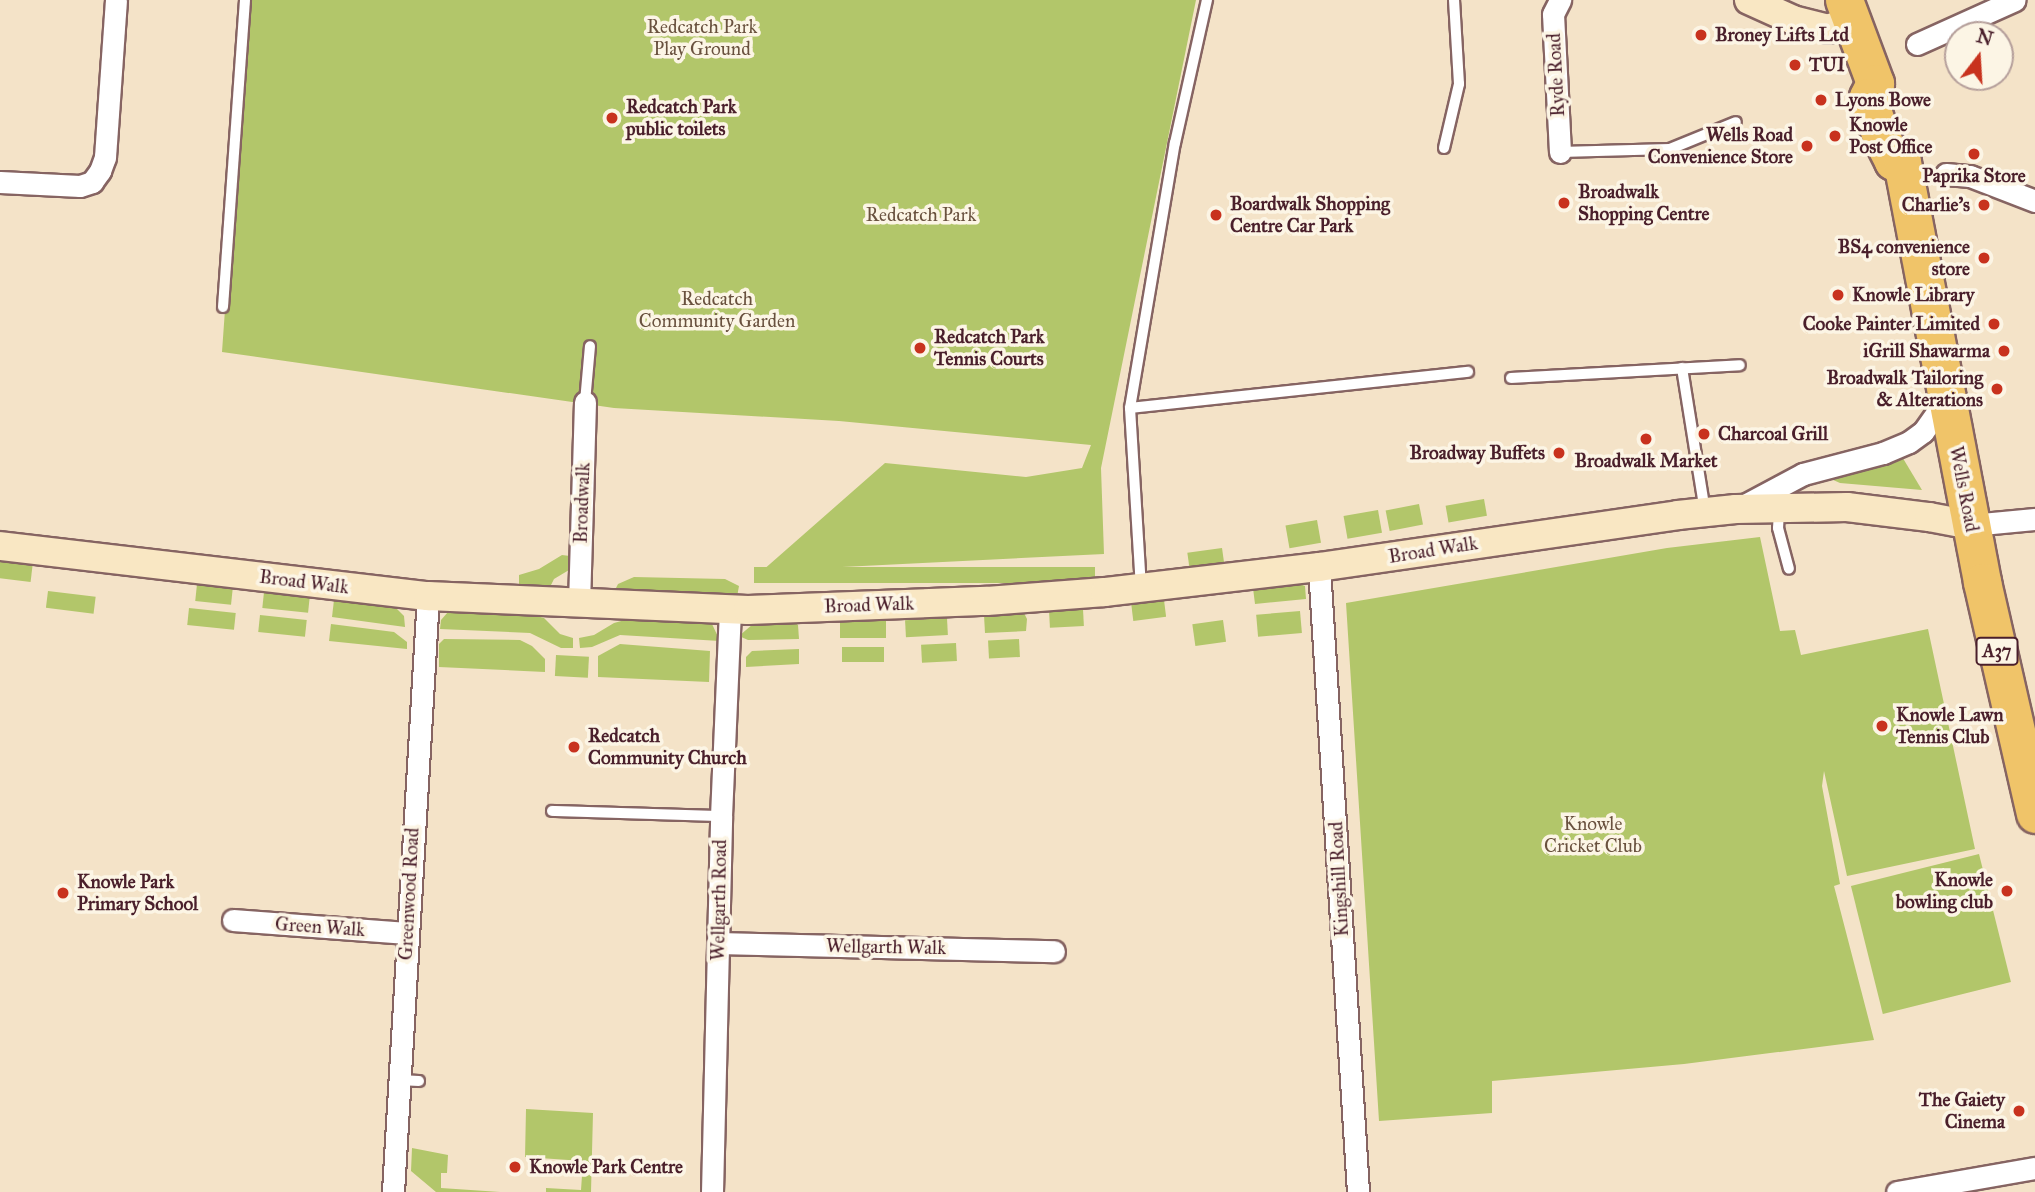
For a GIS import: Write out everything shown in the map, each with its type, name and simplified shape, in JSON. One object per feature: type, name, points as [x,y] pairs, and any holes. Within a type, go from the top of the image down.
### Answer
[{"type":"highway","name":"Wells Road","points":[[1849,10],[1875,83],[1868,97],[1881,137],[1893,160],[1902,162],[1971,525],[2035,814]]},
{"type":"street","points":[[0,182],[79,187],[92,181],[100,171],[105,157],[116,0]]},
{"type":"street","name":"Ryde Road","points":[[1560,0],[1553,14],[1560,152]]},
{"type":"street","points":[[1749,0],[1793,20],[1828,29],[1849,10]]},
{"type":"street","points":[[1917,44],[2015,0]]},
{"type":"street","points":[[1946,174],[1970,176],[2035,201]]},
{"type":"street","name":"Broad Walk","points":[[1736,509],[1803,474],[1883,453],[1909,442],[1923,432],[1947,398]]},
{"type":"street","name":"Broadwalk","points":[[579,604],[585,402]]},
{"type":"street","name":"Broad Walk","points":[[0,546],[428,596],[730,609],[987,601],[1141,588],[1319,567],[1736,509],[1847,507],[1971,525]]},
{"type":"street","points":[[1971,525],[2035,519]]},
{"type":"street","name":"Kingshill Road","points":[[1319,567],[1358,1192]]},
{"type":"street","name":"Greenwood Road","points":[[393,1192],[409,1080],[407,933],[428,596]]},
{"type":"street","name":"Wellgarth Road","points":[[712,1192],[721,816],[730,609]]},
{"type":"street","name":"Green Walk","points":[[233,920],[407,933]]},
{"type":"street","name":"Wellgarth Walk","points":[[718,943],[1054,951]]},
{"type":"street","points":[[1897,1192],[2035,1168]]},
{"type":"lane","points":[[223,307],[245,0]]},
{"type":"lane","points":[[1141,588],[1130,408],[1175,144],[1207,0]]},
{"type":"lane","points":[[1444,148],[1459,84],[1454,0]]},
{"type":"lane","points":[[1560,152],[1670,149],[1736,122]]},
{"type":"lane","points":[[585,402],[590,346]]},
{"type":"lane","points":[[1511,378],[1740,365]]},
{"type":"lane","points":[[1682,368],[1705,512]]},
{"type":"lane","points":[[1130,408],[1468,372]]},
{"type":"lane","points":[[1779,508],[1778,528],[1789,569]]},
{"type":"lane","points":[[552,811],[721,816]]},
{"type":"green space","name":"Redcatch Park","points":[[247,0],[1196,0],[1101,468],[1104,554],[762,571],[885,463],[1026,477],[1082,468],[1091,445],[839,421],[614,408],[222,352]]},
{"type":"green space","points":[[1901,455],[1922,490],[1840,483],[1831,479],[1833,474]]},
{"type":"green space","points":[[1484,499],[1487,516],[1449,523],[1446,506]]},
{"type":"green space","points":[[1419,504],[1423,525],[1390,531],[1386,510]]},
{"type":"green space","points":[[1378,510],[1382,533],[1348,539],[1344,516]]},
{"type":"green space","points":[[1317,520],[1321,543],[1289,548],[1285,526]]},
{"type":"green space","name":"Knowle Cricket Club","points":[[1760,537],[1780,631],[1795,630],[1801,655],[1928,629],[1975,849],[1847,876],[1824,771],[1822,786],[1840,884],[1834,886],[1874,1040],[1684,1064],[1492,1081],[1492,1113],[1379,1121],[1346,603],[1667,548]]},
{"type":"green space","points":[[1222,548],[1224,563],[1189,568],[1187,553]]},
{"type":"green space","points":[[562,555],[570,556],[569,570],[554,579],[549,589],[519,589],[519,575],[539,569]]},
{"type":"green space","points":[[0,560],[33,564],[31,582],[0,578]]},
{"type":"green space","points":[[754,567],[1095,567],[1095,583],[754,583]]},
{"type":"green space","points":[[634,577],[725,579],[739,586],[737,597],[615,590],[618,584]]},
{"type":"green space","points":[[1297,583],[1305,586],[1306,599],[1255,604],[1253,588]]},
{"type":"green space","points":[[197,584],[233,588],[231,605],[195,601]]},
{"type":"green space","points":[[48,591],[96,597],[94,614],[46,608]]},
{"type":"green space","points":[[264,592],[310,597],[308,613],[262,608]]},
{"type":"green space","points":[[334,600],[396,608],[404,616],[405,627],[332,617]]},
{"type":"green space","points":[[1164,600],[1166,617],[1133,621],[1131,604]]},
{"type":"green space","points":[[189,608],[236,613],[234,630],[187,625]]},
{"type":"green space","points":[[1083,609],[1084,626],[1050,628],[1049,611]]},
{"type":"green space","points":[[1300,611],[1302,633],[1258,637],[1256,615]]},
{"type":"green space","points":[[448,612],[533,615],[544,618],[560,634],[573,638],[573,648],[561,648],[530,633],[440,629],[441,620]]},
{"type":"green space","points":[[1024,613],[1027,619],[1026,631],[985,633],[984,615]]},
{"type":"green space","points":[[260,615],[307,620],[305,637],[258,632]]},
{"type":"green space","points":[[632,618],[712,624],[720,641],[620,635],[592,647],[580,648],[579,638],[594,635],[614,623]]},
{"type":"green space","points":[[947,618],[948,635],[906,637],[905,620]]},
{"type":"green space","points":[[1223,620],[1226,642],[1195,646],[1192,624]]},
{"type":"green space","points":[[840,621],[886,621],[886,638],[840,638]]},
{"type":"green space","points":[[794,622],[798,625],[799,639],[748,640],[739,636],[753,624]]},
{"type":"green space","points":[[331,624],[394,632],[407,642],[407,649],[329,641]]},
{"type":"green space","points":[[444,639],[520,640],[532,646],[545,659],[545,672],[439,667],[439,644]]},
{"type":"green space","points":[[1019,639],[1020,657],[989,659],[988,641]]},
{"type":"green space","points":[[956,643],[957,661],[922,663],[921,645]]},
{"type":"green space","points":[[620,644],[710,651],[709,682],[598,677],[598,656]]},
{"type":"green space","points":[[842,647],[884,647],[884,662],[842,662]]},
{"type":"green space","points":[[799,649],[799,664],[746,667],[746,657],[752,651]]},
{"type":"green space","points":[[556,655],[589,657],[588,678],[555,676]]},
{"type":"green space","points":[[1979,854],[2011,982],[1883,1014],[1851,886]]},
{"type":"green space","points":[[526,1109],[593,1113],[591,1192],[546,1192],[546,1188],[581,1190],[583,1161],[525,1157]]},
{"type":"green space","points":[[412,1148],[448,1155],[447,1173],[441,1173],[441,1188],[500,1192],[436,1192],[411,1171]]},
{"type":"place","name":"Broney Lifts Ltd","points":[[1701,35]]},
{"type":"place","name":"TUI","points":[[1795,65]]},
{"type":"place","name":"Lyons Bowe","points":[[1821,100]]},
{"type":"place","name":"Redcatch Park public toilets","points":[[612,118]]},
{"type":"place","name":"Knowle Post Office","points":[[1835,136]]},
{"type":"place","name":"Wells Road Convenience Store","points":[[1807,146]]},
{"type":"place","name":"Paprika Store","points":[[1974,154]]},
{"type":"place","name":"Broadwalk Shopping Centre","points":[[1564,203]]},
{"type":"place","name":"Charlie's","points":[[1984,205]]},
{"type":"place","name":"Boardwalk Shopping Centre Car Park","points":[[1216,215]]},
{"type":"place","name":"BS4 convenience store","points":[[1984,258]]},
{"type":"place","name":"Knowle Library","points":[[1838,295]]},
{"type":"place","name":"Cooke Painter Limited","points":[[1994,324]]},
{"type":"place","name":"Redcatch Park Tennis Courts","points":[[920,348]]},
{"type":"place","name":"iGrill Shawarma","points":[[2004,351]]},
{"type":"place","name":"Broadwalk Tailoring & Alterations","points":[[1997,389]]},
{"type":"place","name":"Charcoal Grill","points":[[1704,434]]},
{"type":"place","name":"Broadwalk Market","points":[[1646,439]]},
{"type":"place","name":"Broadway Buffets","points":[[1559,453]]},
{"type":"place","name":"Knowle Lawn Tennis Club","points":[[1882,726]]},
{"type":"place","name":"Redcatch Community Church","points":[[574,747]]},
{"type":"place","name":"Knowle bowling club","points":[[2007,891]]},
{"type":"place","name":"Knowle Park Primary School","points":[[63,893]]},
{"type":"place","name":"The Gaiety Cinema","points":[[2019,1111]]},
{"type":"place","name":"Knowle Park Centre","points":[[515,1167]]},
{"type":"park label","name":"Redcatch Park Play Ground","points":[[702,38]]},
{"type":"park label","name":"Redcatch Community Garden","points":[[717,310]]}]
